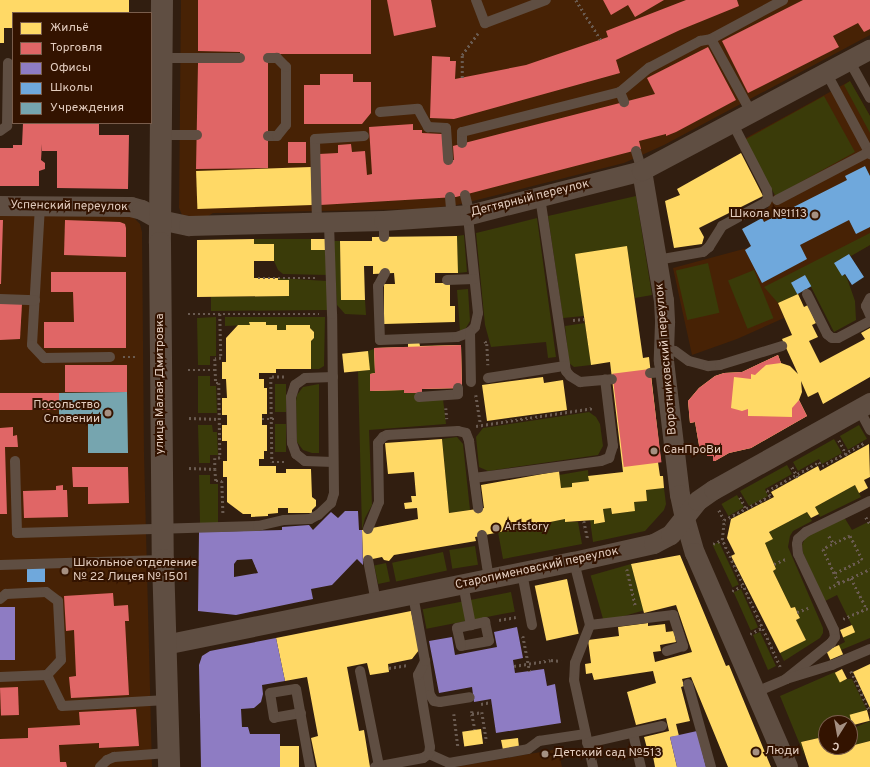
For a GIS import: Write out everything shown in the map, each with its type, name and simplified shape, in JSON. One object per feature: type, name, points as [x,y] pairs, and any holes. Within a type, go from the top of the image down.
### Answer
[{"type":"street","name":"улица Малая Дмитровка","points":[[162,0],[162,135],[160,220],[162,529],[168,760]]},
{"type":"street","name":"Дегтярный переулок","points":[[160,220],[189,226],[323,223],[384,229],[463,216],[642,171],[850,62],[870,50]]},
{"type":"street","name":"Воротниковский переулок","points":[[642,171],[664,301],[665,348],[658,373],[685,519],[695,553],[788,767]]},
{"type":"street","name":"Успенский переулок","points":[[0,206],[131,208],[142,210],[160,220]]},
{"type":"street","name":"Старопименовский переулок","points":[[165,645],[522,573],[654,544],[671,535],[698,501],[714,490],[864,406]]},
{"type":"lane","points":[[476,0],[485,23],[546,0]]},
{"type":"lane","points":[[462,143],[462,132],[620,92],[649,68],[700,40],[711,39],[783,0]]},
{"type":"lane","points":[[711,39],[752,114]]},
{"type":"lane","points":[[162,58],[240,58]]},
{"type":"lane","points":[[268,58],[277,58],[286,67],[286,125],[277,136],[268,136]]},
{"type":"lane","points":[[850,62],[870,98]]},
{"type":"lane","points":[[0,131],[7,126],[8,63]]},
{"type":"lane","points":[[777,200],[869,153],[827,74]]},
{"type":"lane","points":[[620,92],[624,102]]},
{"type":"lane","points":[[380,112],[418,110],[428,127],[446,128],[448,160]]},
{"type":"lane","points":[[657,260],[703,252],[709,247],[722,226],[766,202],[768,198],[767,190],[733,124]]},
{"type":"lane","points":[[162,135],[197,135]]},
{"type":"lane","points":[[15,461],[17,534],[258,526],[284,520],[313,518],[332,500],[333,462],[331,278],[323,223],[315,138],[364,136]]},
{"type":"lane","points":[[636,151],[642,171]]},
{"type":"lane","points":[[385,274],[378,286],[380,340],[457,342],[470,332],[478,320],[474,279],[463,216],[465,195]]},
{"type":"lane","points":[[450,197],[463,216]]},
{"type":"lane","points":[[474,478],[605,460],[613,450],[608,406],[609,379],[580,382],[570,376],[565,366],[540,197]]},
{"type":"lane","points":[[40,206],[32,345],[44,358],[110,357]]},
{"type":"lane","points":[[447,280],[474,279]]},
{"type":"lane","points":[[807,294],[827,334],[832,338],[838,338],[870,321]]},
{"type":"lane","points":[[870,298],[866,306],[870,314]]},
{"type":"lane","points":[[0,299],[35,300]]},
{"type":"lane","points":[[470,332],[471,382]]},
{"type":"lane","points":[[665,348],[675,351],[689,361],[708,366],[720,365],[782,346]]},
{"type":"lane","points":[[488,378],[565,366]]},
{"type":"lane","points":[[333,377],[305,378],[295,385],[291,396],[292,443],[296,454],[305,461],[333,462]]},
{"type":"lane","points":[[419,397],[458,394],[458,388]]},
{"type":"lane","points":[[864,406],[870,430]]},
{"type":"lane","points":[[368,529],[380,502],[377,448],[380,439],[387,436],[458,431],[466,433],[469,440],[478,508]]},
{"type":"lane","points":[[786,679],[833,640],[835,633],[798,554],[798,539],[806,532],[870,501]]},
{"type":"lane","points":[[482,535],[489,579]]},
{"type":"lane","points":[[0,565],[163,560]]},
{"type":"lane","points":[[368,560],[376,602]]},
{"type":"lane","points":[[574,562],[590,625],[575,663],[574,680],[593,767]]},
{"type":"lane","points":[[522,573],[532,625]]},
{"type":"lane","points":[[463,584],[471,625]]},
{"type":"lane","points":[[0,599],[6,594],[46,592],[58,601],[61,660],[47,675],[0,677]]},
{"type":"lane","points":[[413,594],[430,695],[434,701],[470,702]]},
{"type":"lane","points":[[590,625],[673,615],[683,646],[667,651]]},
{"type":"lane","points":[[756,692],[786,679],[845,660],[870,649]]},
{"type":"lane","points":[[360,671],[377,767],[396,765],[423,758],[429,754],[430,747],[418,675],[425,661]]},
{"type":"lane","points":[[47,675],[62,706],[167,700]]},
{"type":"lane","points":[[688,684],[711,767]]},
{"type":"lane","points":[[300,713],[310,767]]},
{"type":"lane","points":[[429,754],[449,763],[528,749],[539,741],[586,739],[632,733],[662,726]]},
{"type":"lane","points":[[632,733],[640,767]]},
{"type":"lane","points":[[100,767],[114,756],[168,760]]},
{"type":"path","points":[[576,0],[601,40]]},
{"type":"path","points":[[462,78],[462,55],[485,23]]},
{"type":"path","points":[[258,278],[331,278]]},
{"type":"path","points":[[188,314],[332,314]]},
{"type":"path","points":[[220,314],[221,358],[215,359],[216,383],[219,383],[220,458],[215,458],[215,469],[216,481],[222,481],[223,512]]},
{"type":"path","points":[[188,370],[216,370]]},
{"type":"path","points":[[445,395],[448,432]]},
{"type":"path","points":[[466,433],[470,427],[608,406]]},
{"type":"path","points":[[189,418],[219,419]]},
{"type":"path","points":[[837,436],[846,454]]},
{"type":"path","points":[[724,520],[770,496],[768,491],[797,476],[819,462],[822,466],[870,440]]},
{"type":"path","points":[[790,462],[797,476]]},
{"type":"path","points":[[189,468],[215,469]]},
{"type":"path","points":[[737,492],[746,509]]},
{"type":"path","points":[[717,506],[724,520],[722,540],[786,679]]},
{"type":"path","points":[[584,521],[589,546]]},
{"type":"path","points":[[834,573],[862,560],[850,536],[823,549],[834,573],[839,583]]},
{"type":"path","points":[[710,545],[722,540]]},
{"type":"path","points":[[626,565],[639,618]]},
{"type":"path","points":[[817,594],[870,568]]},
{"type":"path","points":[[851,578],[866,608]]},
{"type":"path","points":[[730,592],[742,586]]},
{"type":"path","points":[[831,624],[870,607]]},
{"type":"path","points":[[748,634],[762,628]]},
{"type":"path","points":[[514,666],[551,660]]},
{"type":"path","points":[[845,660],[870,712]]},
{"type":"path","points":[[470,702],[475,730]]},
{"type":"path","points":[[455,711],[453,717],[461,761]]},
{"type":"path","points":[[472,714],[482,712],[489,756]]},
{"type":"shaded area","points":[[181,0],[870,0],[870,35],[664,145],[624,163],[457,205],[422,209],[213,213],[205,218],[182,215],[179,208]]},
{"type":"shaded area","name":"Школа №1113","points":[[850,81],[870,116],[870,245],[851,256],[849,254],[807,278],[805,275],[792,282],[798,294],[778,303],[784,318],[737,339],[692,355],[673,268],[751,247],[742,229],[762,218],[759,212],[768,208],[775,193],[744,139]]},
{"type":"shaded area","points":[[850,81],[870,116],[870,133],[844,85]]},
{"type":"shaded area","points":[[824,96],[855,152],[775,196],[744,140]]},
{"type":"shaded area","points":[[636,196],[652,295],[635,298],[627,247],[576,254],[584,316],[563,318],[548,216]]},
{"type":"shaded area","points":[[0,210],[132,216],[140,224],[142,232],[144,454],[152,767],[0,767]]},
{"type":"shaded area","points":[[537,218],[556,357],[548,358],[546,342],[491,347],[485,325],[476,233]]},
{"type":"shaded area","points":[[870,233],[870,245],[851,256],[849,254],[834,263],[847,278],[855,301],[856,320],[834,332],[805,275],[792,282],[798,294],[778,303],[764,287]]},
{"type":"shaded area","points":[[464,235],[467,272],[458,273],[457,236]]},
{"type":"shaded area","points":[[254,239],[311,239],[311,250],[325,250],[328,275],[283,274],[278,270],[274,261],[274,244],[254,244]]},
{"type":"shaded area","points":[[333,241],[340,241],[341,300],[365,300],[366,315],[345,314],[337,305]]},
{"type":"shaded area","points":[[708,263],[719,313],[687,320],[676,270]]},
{"type":"shaded area","points":[[754,270],[773,318],[748,329],[728,280]]},
{"type":"shaded area","points":[[278,278],[327,281],[327,310],[211,311],[211,297],[289,296],[289,281],[278,280]]},
{"type":"shaded area","points":[[468,289],[470,321],[466,328],[460,331],[457,290]]},
{"type":"shaded area","points":[[216,317],[216,356],[210,356],[210,365],[198,365],[197,318]]},
{"type":"shaded area","points":[[225,317],[325,317],[324,366],[319,369],[311,369],[311,341],[314,338],[314,332],[310,328],[310,325],[286,325],[286,330],[277,330],[266,325],[266,322],[250,322],[250,325],[225,326]]},
{"type":"shaded area","points":[[585,323],[591,365],[574,367],[569,363],[565,326]]},
{"type":"shaded area","points":[[374,349],[375,373],[370,374],[370,391],[404,390],[404,393],[416,393],[443,399],[446,424],[369,430],[372,505],[365,518],[362,530],[358,371],[369,370],[368,351]]},
{"type":"shaded area","points":[[198,376],[210,376],[210,386],[216,386],[217,413],[198,413]]},
{"type":"shaded area","points":[[275,384],[286,384],[286,412],[275,412]]},
{"type":"shaded area","points":[[319,384],[319,453],[312,453],[303,450],[297,442],[296,401],[297,395],[303,387]]},
{"type":"shaded area","points":[[589,412],[596,417],[600,424],[603,446],[598,455],[488,471],[479,467],[476,437],[483,428]]},
{"type":"shaded area","points":[[275,424],[286,424],[286,452],[275,452]]},
{"type":"shaded area","points":[[198,425],[212,425],[213,432],[217,432],[218,455],[210,455],[210,463],[199,463]]},
{"type":"shaded area","points":[[859,425],[867,439],[848,450],[840,436]]},
{"type":"shaded area","points":[[457,437],[463,444],[470,510],[449,513],[442,439]]},
{"type":"shaded area","points":[[834,439],[842,453],[822,464],[819,459],[798,471],[793,462]]},
{"type":"shaded area","points":[[787,465],[792,474],[765,489],[768,496],[749,506],[740,491]]},
{"type":"shaded area","points":[[588,470],[589,481],[572,483],[572,487],[561,488],[559,475]]},
{"type":"shaded area","points":[[199,475],[210,475],[210,484],[218,484],[218,523],[200,523]]},
{"type":"shaded area","points":[[855,485],[861,497],[820,517],[815,507]]},
{"type":"shaded area","points":[[664,488],[666,504],[664,510],[645,531],[593,542],[590,520],[594,520],[594,524],[605,522],[603,509],[611,508],[612,514],[634,511],[634,502],[647,501],[646,490]]},
{"type":"shaded area","points":[[737,495],[744,507],[728,516],[721,504]]},
{"type":"shaded area","points":[[807,512],[812,521],[793,531],[790,536],[788,547],[823,628],[823,633],[820,638],[784,661],[780,653],[806,640],[796,620],[800,618],[795,607],[791,608],[773,571],[776,569],[765,543],[773,539],[769,532]]},
{"type":"shaded area","points":[[844,517],[852,530],[870,521],[870,638],[841,650],[839,645],[845,642],[843,637],[855,632],[837,595],[825,601],[803,553],[802,545],[805,538]]},
{"type":"shaded area","points":[[565,519],[565,522],[578,522],[582,544],[503,559],[498,532]]},
{"type":"shaded area","points":[[719,542],[739,585],[733,588],[713,545]]},
{"type":"shaded area","points":[[475,546],[478,565],[452,569],[449,550]]},
{"type":"shaded area","points":[[443,552],[447,571],[396,581],[392,563]]},
{"type":"shaded area","points":[[386,563],[390,582],[378,584],[374,565]]},
{"type":"shaded area","points":[[631,564],[644,610],[604,622],[591,576]]},
{"type":"shaded area","points":[[741,589],[758,627],[751,631],[734,592]]},
{"type":"shaded area","points":[[511,592],[515,612],[426,629],[423,609]]},
{"type":"shaded area","points":[[760,632],[776,666],[768,670],[753,635]]},
{"type":"shaded area","points":[[835,672],[840,682],[847,679],[852,679],[867,710],[857,715],[818,715],[818,738],[801,742],[805,757],[780,696]]},
{"type":"shaded area","points":[[870,721],[870,741],[858,744],[858,726]]},
{"type":"shaded area","name":"Детский сад №513","points":[[558,749],[562,767],[455,767]]},
{"type":"building: Жильё","points":[[0,0],[129,0],[129,12],[12,12],[12,28],[4,28],[4,43],[0,43]]},
{"type":"building: Жильё","points":[[741,153],[763,196],[699,228],[704,237],[702,244],[674,248],[665,201],[680,195],[677,189]]},
{"type":"building: Жильё","points":[[311,167],[312,205],[197,209],[196,171]]},
{"type":"building: Жильё","points":[[457,236],[458,273],[435,273],[435,283],[450,283],[450,306],[455,306],[455,322],[384,324],[384,284],[395,284],[394,273],[373,274],[373,266],[364,266],[365,300],[341,300],[340,241],[372,241],[372,237]]},
{"type":"building: Жильё","points":[[254,239],[254,244],[274,244],[274,261],[254,261],[254,278],[278,278],[278,280],[289,280],[289,296],[197,297],[197,240]]},
{"type":"building: Жильё","points":[[311,239],[325,239],[325,250],[311,250]]},
{"type":"building: Жильё","points":[[627,246],[643,358],[649,357],[661,462],[658,462],[660,476],[663,476],[664,488],[646,490],[647,501],[634,502],[635,511],[612,514],[611,508],[603,509],[605,522],[594,524],[594,520],[565,522],[565,519],[475,537],[476,541],[394,555],[389,561],[384,560],[382,557],[363,561],[362,530],[418,519],[417,508],[405,509],[404,503],[412,502],[411,496],[416,496],[414,472],[388,474],[385,443],[442,439],[449,513],[484,508],[481,485],[559,471],[561,488],[572,487],[572,483],[589,481],[588,476],[623,472],[610,362],[591,365],[575,254]]},
{"type":"building: Жильё","points":[[798,294],[804,307],[808,305],[816,323],[812,325],[818,337],[809,341],[820,363],[865,339],[861,333],[870,328],[870,377],[823,404],[818,392],[808,397],[801,381],[802,392],[799,400],[807,416],[751,448],[729,453],[713,461],[713,456],[707,456],[707,450],[700,451],[695,422],[690,423],[688,401],[699,388],[715,376],[724,373],[742,372],[778,355],[781,363],[790,366],[798,374],[782,339],[792,335],[778,303]]},
{"type":"building: Жильё","points":[[249,322],[266,322],[266,325],[277,325],[277,330],[286,330],[286,325],[310,325],[310,328],[314,332],[314,338],[311,341],[311,369],[276,369],[276,373],[259,373],[259,379],[264,379],[264,388],[267,388],[267,414],[262,414],[262,425],[267,425],[267,451],[264,451],[264,459],[259,459],[259,466],[276,466],[276,473],[286,473],[286,469],[311,469],[312,497],[316,500],[316,506],[312,510],[312,513],[288,513],[288,508],[278,508],[278,513],[268,514],[268,516],[251,517],[251,514],[243,514],[227,502],[227,477],[223,477],[223,461],[227,461],[227,441],[222,441],[222,425],[227,425],[227,415],[222,415],[222,398],[227,398],[226,379],[222,379],[222,362],[226,362],[226,338],[238,325],[250,325]]},
{"type":"building: Жильё","points":[[419,341],[420,346],[461,345],[462,388],[422,389],[422,393],[404,393],[404,390],[370,391],[370,374],[375,373],[374,348],[408,347],[408,342]]},
{"type":"building: Жильё","points":[[368,351],[370,370],[344,373],[342,354]]},
{"type":"building: Жильё","points":[[543,377],[544,383],[563,380],[567,410],[487,421],[482,385]]},
{"type":"building: Жильё","points":[[869,444],[870,477],[864,480],[868,488],[859,493],[855,485],[815,507],[819,514],[811,518],[807,512],[769,532],[773,539],[765,543],[776,569],[773,571],[791,608],[795,607],[800,618],[796,620],[806,640],[780,653],[731,556],[735,554],[727,538],[731,519],[774,497],[771,492],[818,466],[820,471]]},
{"type":"building: Жильё","points":[[680,555],[726,666],[729,665],[771,767],[728,767],[691,677],[682,679],[684,686],[681,687],[690,721],[676,724],[679,736],[670,737],[677,767],[655,767],[652,751],[648,752],[644,737],[669,731],[666,718],[636,725],[627,692],[656,683],[653,671],[594,680],[592,673],[586,674],[585,664],[591,663],[588,640],[619,636],[618,627],[648,623],[648,626],[665,624],[666,632],[674,631],[676,642],[660,645],[661,651],[653,652],[655,662],[692,652],[676,605],[644,613],[631,564]]},
{"type":"building: Жильё","points":[[567,579],[579,634],[546,641],[535,586]]},
{"type":"building: Жильё","points":[[411,611],[419,650],[412,659],[388,664],[389,672],[370,675],[367,663],[347,667],[359,731],[364,730],[370,767],[317,767],[311,738],[318,736],[307,677],[285,681],[276,638]]},
{"type":"building: Жильё","points":[[852,625],[855,632],[843,637],[840,630]]},
{"type":"building: Жильё","points":[[839,645],[843,654],[830,660],[826,651]]},
{"type":"building: Жильё","points":[[870,664],[870,708],[853,672]]},
{"type":"building: Жильё","points":[[842,669],[847,679],[840,682],[835,673]]},
{"type":"building: Жильё","points":[[867,710],[870,721],[858,724],[858,715],[850,715]]},
{"type":"building: Жильё","points":[[481,729],[483,744],[464,746],[462,732]]},
{"type":"building: Жильё","points":[[518,738],[519,747],[503,750],[501,740]]},
{"type":"building: Жильё","points":[[818,738],[818,755],[858,755],[858,744],[870,741],[870,767],[809,767],[801,742]]},
{"type":"building: Жильё","points":[[280,746],[299,746],[299,767],[280,767]]},
{"type":"building: Торговля","points":[[198,0],[371,0],[371,54],[268,54],[268,168],[196,169],[198,63],[240,63],[240,52],[198,51]]},
{"type":"building: Торговля","points":[[387,0],[431,0],[436,27],[394,36]]},
{"type":"building: Торговля","points":[[603,0],[664,0],[635,17],[628,5],[611,15]]},
{"type":"building: Торговля","points":[[686,0],[737,0],[739,6],[680,30],[616,60],[620,73],[454,119],[430,118],[432,56],[450,57],[450,61],[456,61],[455,79],[526,65],[608,37],[606,31]]},
{"type":"building: Торговля","points":[[803,0],[870,0],[870,29],[864,32],[858,23],[833,36],[839,47],[748,93],[722,41]]},
{"type":"building: Торговля","points":[[708,47],[736,100],[676,132],[666,136],[666,134],[639,141],[641,149],[456,197],[320,205],[319,154],[338,153],[338,145],[351,144],[352,152],[365,151],[367,175],[372,174],[369,127],[413,124],[413,130],[422,130],[422,133],[442,134],[444,160],[454,160],[453,146],[655,94],[647,78]]},
{"type":"building: Торговля","points":[[320,74],[353,74],[353,82],[371,82],[371,113],[362,124],[304,124],[304,85],[320,85]]},
{"type":"building: Торговля","points":[[23,124],[99,124],[99,135],[129,135],[128,189],[57,188],[57,151],[42,151],[42,144],[41,160],[45,163],[45,169],[39,171],[39,186],[0,186],[0,148],[13,148],[13,145],[22,145]]},
{"type":"building: Торговля","points":[[288,142],[306,142],[306,163],[288,163]]},
{"type":"building: Торговля","points":[[0,220],[3,220],[1,284],[0,284]]},
{"type":"building: Торговля","points":[[65,220],[120,222],[125,224],[126,257],[64,255]]},
{"type":"building: Торговля","points":[[51,272],[126,272],[126,348],[44,348],[44,322],[74,322],[73,292],[51,292]]},
{"type":"building: Торговля","points":[[0,303],[22,304],[20,339],[0,340]]},
{"type":"building: Торговля","points":[[461,345],[462,388],[422,389],[422,393],[404,393],[404,390],[370,391],[370,374],[375,373],[374,348]]},
{"type":"building: Торговля","points":[[778,355],[781,363],[766,365],[755,375],[751,374],[751,379],[734,377],[731,408],[742,411],[748,409],[748,416],[792,417],[792,408],[799,400],[807,416],[751,448],[729,453],[713,461],[713,456],[707,456],[707,450],[700,451],[695,422],[690,423],[688,401],[699,388],[715,376],[724,373],[742,372]]},
{"type":"building: Торговля","points":[[65,365],[127,365],[127,392],[65,392]]},
{"type":"building: Торговля","points":[[650,369],[661,462],[624,467],[612,374]]},
{"type":"building: Торговля","points":[[0,393],[59,393],[59,410],[0,410]]},
{"type":"building: Торговля","points":[[13,427],[13,436],[17,435],[18,447],[5,447],[7,514],[0,514],[0,428]]},
{"type":"building: Торговля","points":[[72,467],[128,467],[129,503],[88,504],[88,487],[73,487]]},
{"type":"building: Торговля","points":[[63,485],[63,490],[67,490],[68,517],[24,518],[23,491],[56,490],[56,486]]},
{"type":"building: Торговля","points":[[113,593],[114,606],[128,605],[129,621],[125,621],[129,695],[71,698],[69,677],[76,676],[74,630],[66,631],[64,596]]},
{"type":"building: Торговля","points":[[18,687],[19,715],[1,716],[0,688]]},
{"type":"building: Торговля","points":[[136,709],[139,746],[99,748],[99,743],[59,745],[60,762],[66,762],[67,767],[0,767],[0,739],[28,738],[28,728],[80,725],[79,712]]},
{"type":"building: Офисы","points":[[345,511],[358,511],[359,530],[362,530],[363,565],[357,559],[332,585],[311,589],[313,599],[236,615],[198,611],[199,532],[282,530],[282,527],[309,525],[313,530],[331,512],[338,518]],"holes":[[[252,559],[258,573],[234,577],[234,564],[237,560]]]},
{"type":"building: Офисы","points":[[0,607],[15,607],[15,660],[0,660]]},
{"type":"building: Офисы","points":[[517,627],[523,658],[513,660],[515,673],[544,669],[547,686],[555,684],[561,723],[496,733],[491,699],[474,702],[472,687],[439,693],[429,641],[452,637],[455,655],[497,647],[494,632]]},
{"type":"building: Офисы","points":[[276,638],[285,681],[262,685],[263,694],[261,702],[254,708],[241,709],[242,727],[248,727],[250,734],[280,734],[280,767],[201,767],[199,665],[202,656],[210,651]]},
{"type":"building: Офисы","points":[[697,731],[706,767],[677,767],[670,737]]},
{"type":"building: Школы","points":[[865,166],[870,176],[870,227],[856,234],[849,220],[800,245],[807,259],[762,283],[745,250],[751,246],[742,229],[762,218],[764,222],[847,180],[845,176]]},
{"type":"building: Школы","points":[[849,254],[864,277],[852,285],[845,274],[842,276],[834,263]]},
{"type":"building: Школы","points":[[805,275],[811,286],[797,294],[791,283]]},
{"type":"building: Школы","points":[[27,567],[45,567],[45,582],[27,582]]},
{"type":"building: Учреждения","points":[[127,392],[128,453],[88,453],[88,415],[59,416],[59,393]]},
{"type":"place","name":"Школа №1113","points":[[815,215]]},
{"type":"place","name":"Посольство Словении","points":[[108,413]]},
{"type":"place","name":"СанПроВи","points":[[654,451]]},
{"type":"place","name":"Artstory","points":[[496,528]]},
{"type":"place","name":"Школьное отделение № 22 Лицея № 1501","points":[[65,571]]},
{"type":"place","name":"Люди","points":[[756,752]]},
{"type":"place","name":"Детский сад №513","points":[[545,754]]}]
